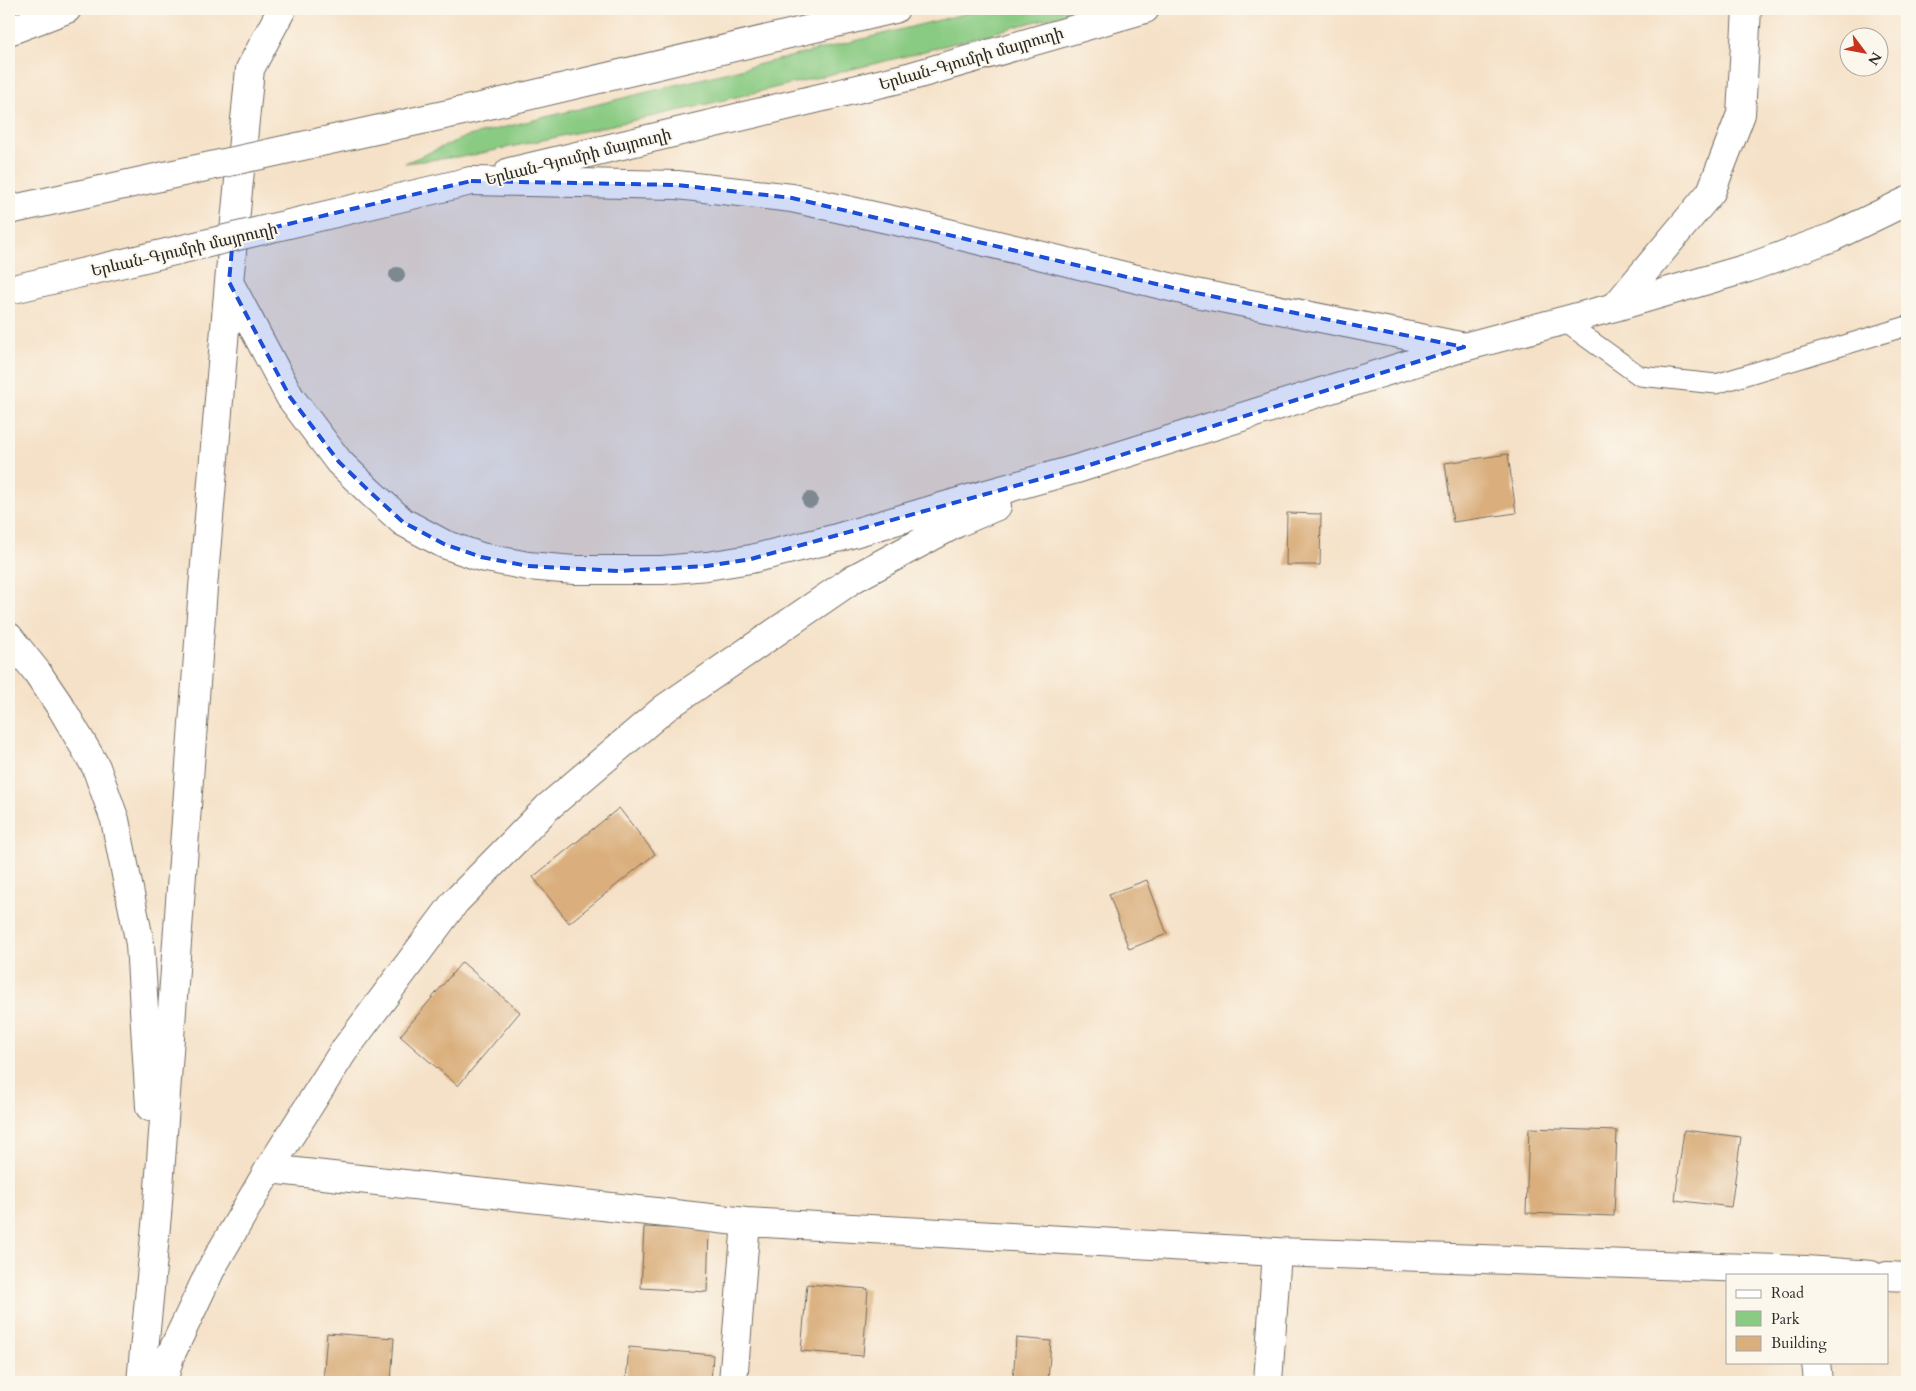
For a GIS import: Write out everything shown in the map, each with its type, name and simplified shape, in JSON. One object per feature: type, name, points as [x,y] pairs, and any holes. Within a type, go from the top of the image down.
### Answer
[{"type":"main road","points":[[9,30],[67,9]]},
{"type":"main road","points":[[141,1382],[157,1215],[204,578],[229,282],[250,69],[282,9]]},
{"type":"main road","points":[[9,210],[476,108],[895,9]]},
{"type":"main road","name":"Երևան-Գյումրի մայրուղի","points":[[9,290],[912,76],[1145,9]]},
{"type":"main road","points":[[1615,307],[1711,192],[1741,114],[1747,9]]},
{"type":"main road","points":[[472,181],[677,185],[792,198],[928,228],[1186,291],[1464,347]]},
{"type":"main road","points":[[229,282],[290,397],[340,462],[404,522],[444,544],[480,557],[528,566],[618,571],[707,566],[751,559],[837,538],[1080,468],[1464,347],[1615,307],[1748,268],[1833,237],[1907,201]]},
{"type":"main road","points":[[163,1382],[170,1356],[211,1269],[269,1169],[343,1052],[455,902],[548,806],[665,708],[853,579],[957,523],[1080,468]]},
{"type":"main road","points":[[9,636],[37,672],[62,709],[96,767],[115,820],[140,944],[157,1215]]},
{"type":"main road","points":[[269,1169],[746,1222],[1277,1252],[1838,1274]]},
{"type":"main road","points":[[733,1382],[746,1222]]},
{"type":"main road","points":[[1268,1382],[1277,1252]]},
{"type":"main road","points":[[1888,1276],[1907,1277]]},
{"type":"main road","points":[[1816,1364],[1818,1382]]},
{"type":"lane","points":[[1562,320],[1640,376],[1716,384],[1907,326]]},
{"type":"highlighted area","points":[[471,181],[677,185],[792,198],[1186,291],[1464,347],[1080,468],[751,559],[707,566],[618,571],[528,566],[481,557],[444,544],[403,522],[369,491],[339,462],[290,397],[229,282],[233,237]]},
{"type":"green space","points":[[984,9],[1082,9],[906,56],[691,108],[473,155],[405,163],[465,137]]},
{"type":"building","points":[[1508,454],[1516,513],[1453,522],[1445,463]]},
{"type":"building","points":[[1287,513],[1321,514],[1320,565],[1286,565]]},
{"type":"building","points":[[619,808],[655,854],[569,923],[533,877]]},
{"type":"building","points":[[1147,880],[1167,934],[1129,949],[1109,894]]},
{"type":"building","points":[[462,962],[520,1012],[458,1086],[400,1036]]},
{"type":"building","points":[[1529,1128],[1617,1131],[1614,1216],[1526,1213]]},
{"type":"building","points":[[1684,1130],[1741,1137],[1731,1207],[1675,1200]]},
{"type":"building","points":[[644,1227],[709,1230],[707,1292],[641,1288]]},
{"type":"building","points":[[807,1284],[868,1289],[863,1356],[801,1351]]},
{"type":"building","points":[[327,1333],[394,1338],[391,1382],[323,1382]]},
{"type":"building","points":[[1016,1338],[1051,1341],[1048,1382],[1013,1382]]},
{"type":"building","points":[[629,1347],[713,1355],[711,1382],[626,1381]]}]
